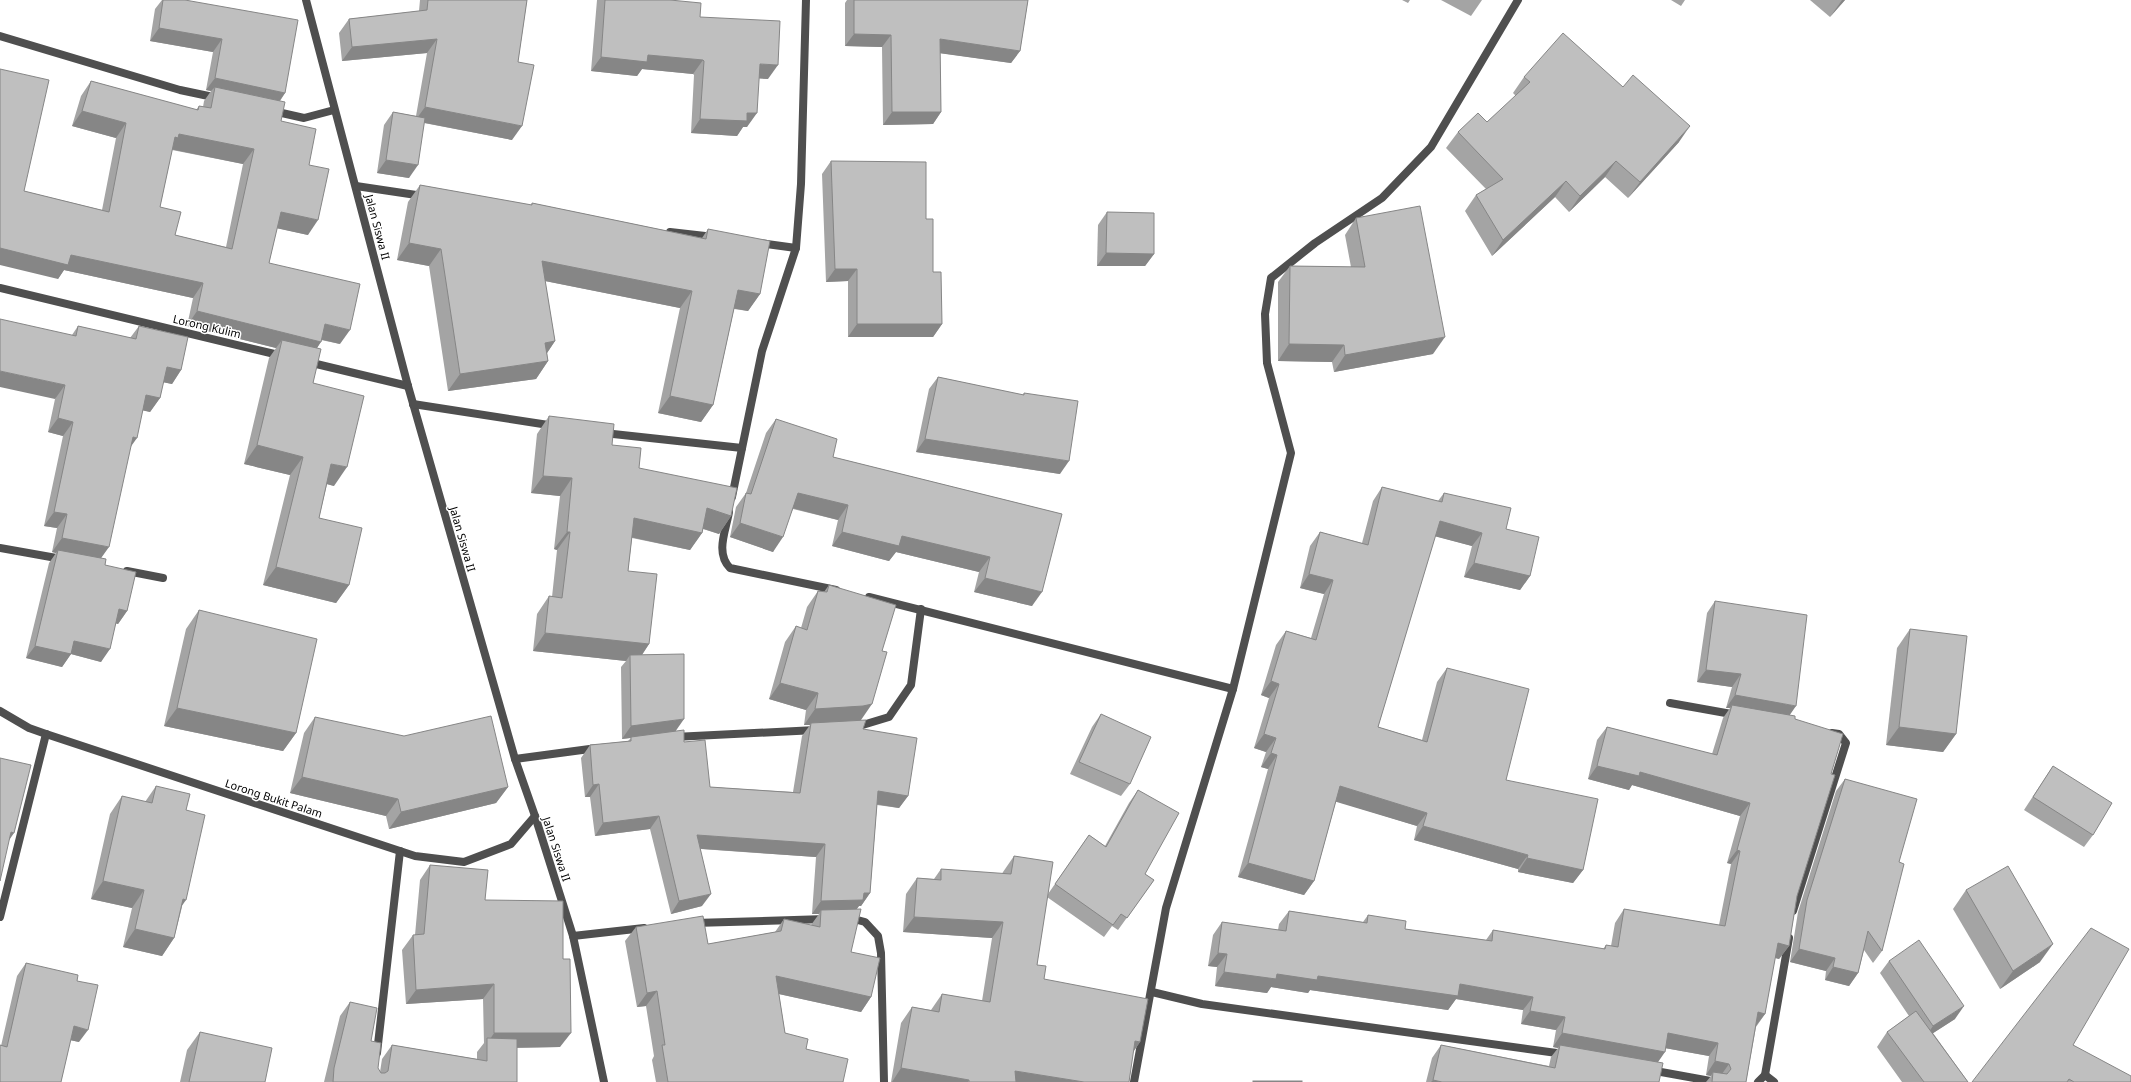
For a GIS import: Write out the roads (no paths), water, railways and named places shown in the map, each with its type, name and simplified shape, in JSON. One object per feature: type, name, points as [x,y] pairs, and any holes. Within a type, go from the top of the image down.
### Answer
[{"type":"street","name":"Jalan Siswa II","points":[[306,0],[413,404],[515,759],[535,816],[573,936],[604,1082]]},
{"type":"street","points":[[806,0],[801,184],[796,248],[762,351],[721,552],[724,562],[730,568],[847,592]]},
{"type":"street","points":[[1134,1082],[1152,992],[1166,908],[1233,689],[1291,453],[1267,364],[1265,314],[1271,278],[1314,243],[1382,198],[1431,147],[1518,0]]},
{"type":"street","points":[[0,36],[180,90],[227,100]]},
{"type":"street","points":[[266,109],[304,118],[334,110]]},
{"type":"street","points":[[356,186],[433,198]]},
{"type":"street","points":[[664,231],[726,239]]},
{"type":"street","points":[[749,242],[796,248]]},
{"type":"street","name":"Lorong Kulim","points":[[0,288],[408,386]]},
{"type":"street","points":[[413,404],[562,427]]},
{"type":"street","points":[[594,432],[742,448]]},
{"type":"street","points":[[0,548],[70,560]]},
{"type":"street","points":[[117,569],[163,578]]},
{"type":"street","points":[[862,596],[922,609],[1233,689]]},
{"type":"street","points":[[845,728],[853,728],[889,716],[911,685],[922,609]]},
{"type":"street","points":[[1670,703],[1747,717]]},
{"type":"street","name":"Lorong Bukit Palam","points":[[0,711],[29,728],[46,734],[415,856],[464,862],[510,844],[535,816]]},
{"type":"street","points":[[662,739],[829,729]]},
{"type":"street","points":[[1758,1082],[1765,1075],[1791,923],[1846,743],[1839,734],[1824,731]]},
{"type":"street","points":[[0,917],[46,734]]},
{"type":"street","points":[[515,759],[608,746]]},
{"type":"street","points":[[376,1059],[400,851]]},
{"type":"street","points":[[685,924],[841,918],[853,918],[865,922],[878,936],[881,953],[884,1082]]},
{"type":"street","points":[[573,936],[656,927]]},
{"type":"street","points":[[1152,992],[1202,1004],[1573,1055]]},
{"type":"street","points":[[1641,1068],[1716,1082]]},
{"type":"street","points":[[1765,1075],[1774,1082]]}]
